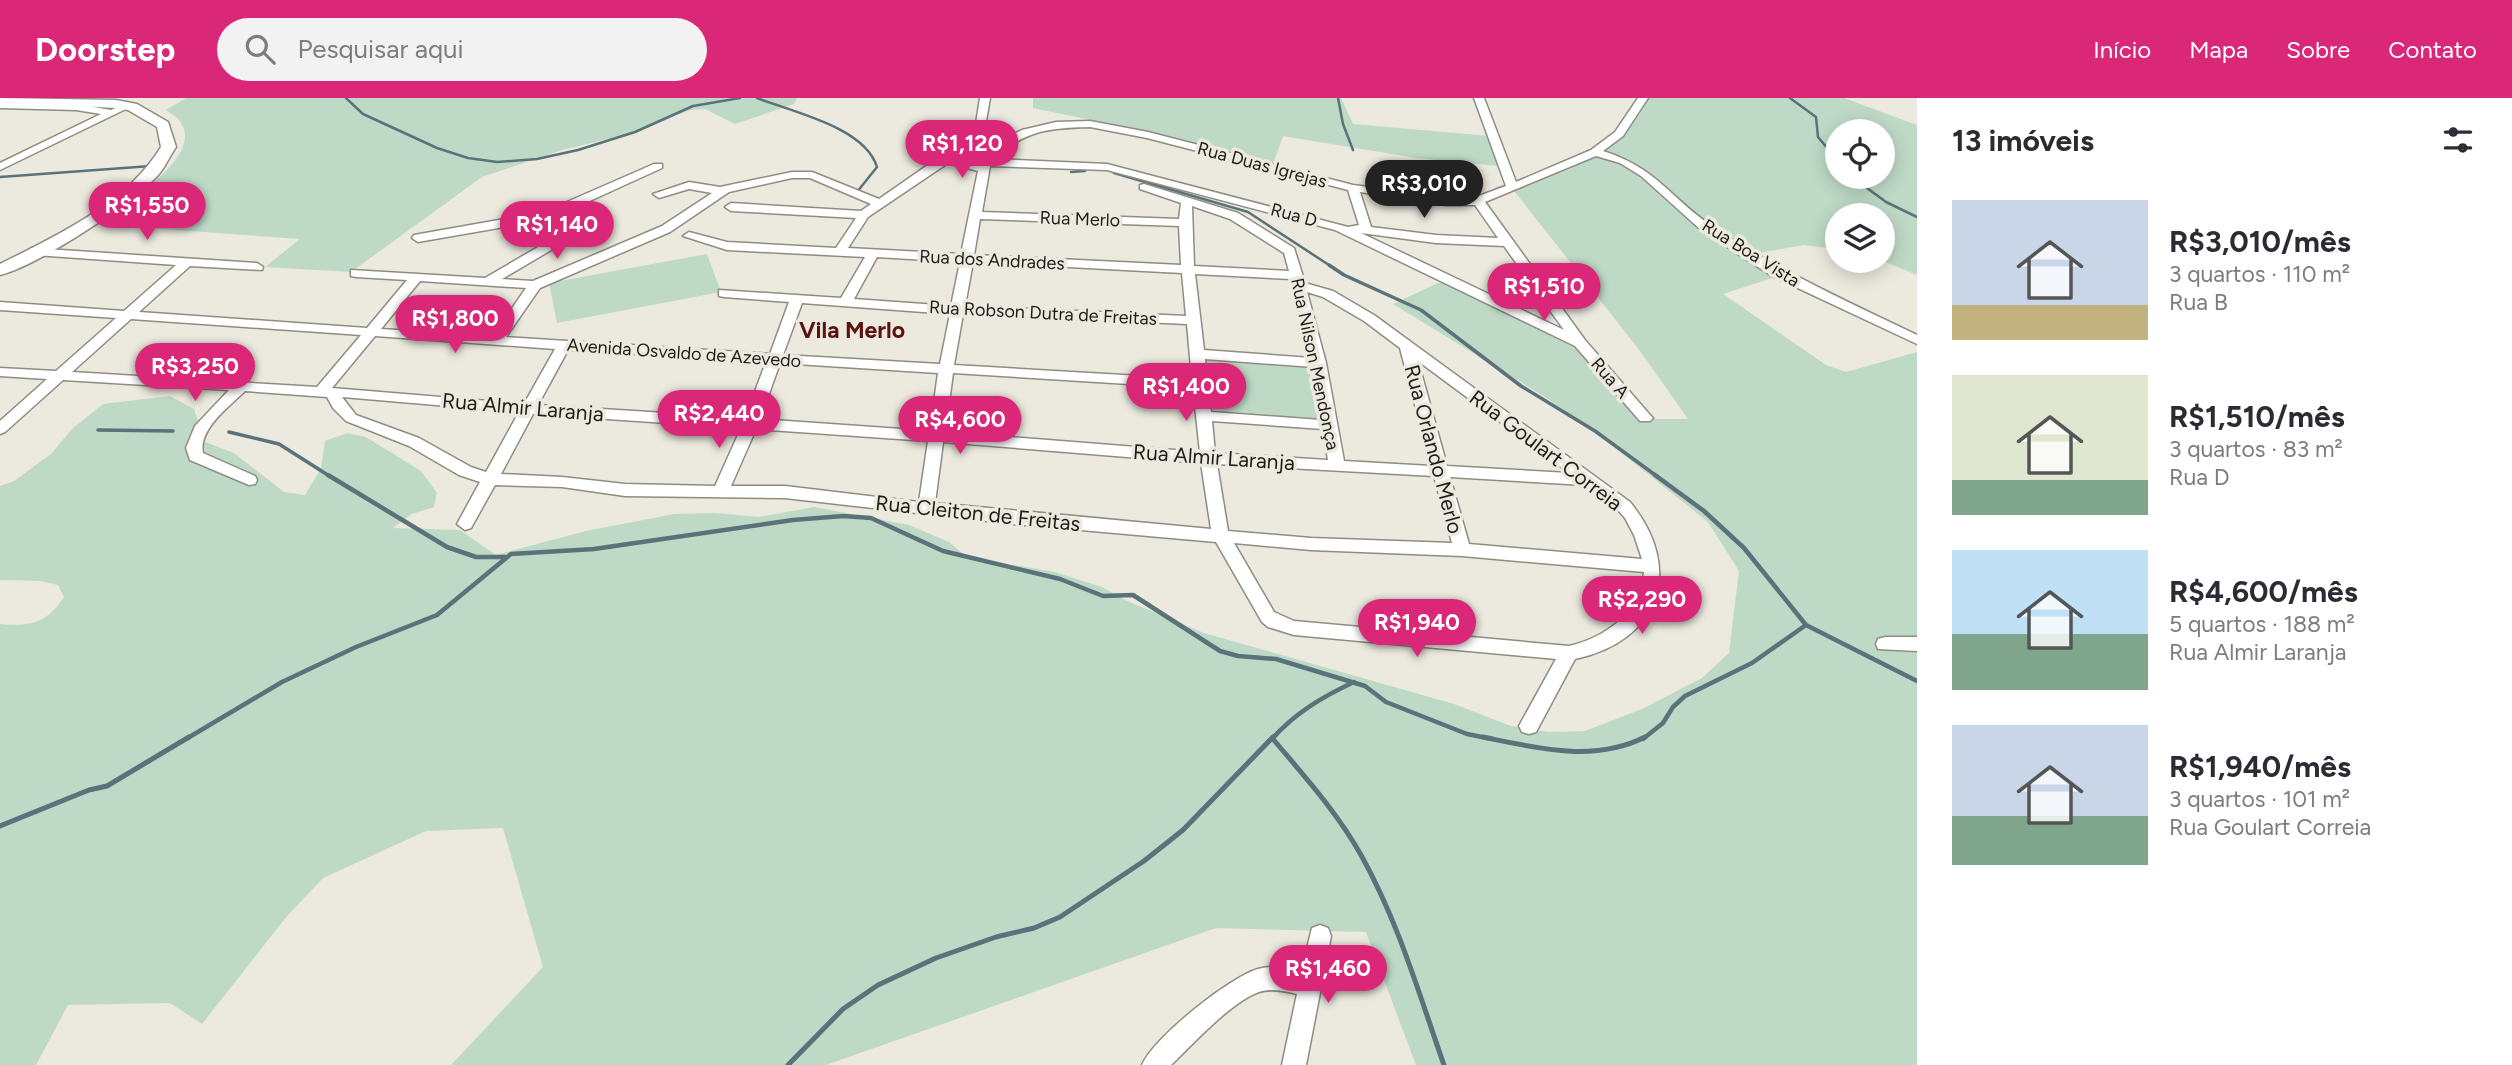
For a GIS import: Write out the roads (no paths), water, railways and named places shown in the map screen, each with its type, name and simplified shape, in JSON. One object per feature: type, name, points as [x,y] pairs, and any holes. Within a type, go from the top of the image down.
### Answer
[{"type":"main road","points":[[0,98],[92,101],[127,106],[151,116],[165,128],[169,141],[158,169],[115,204],[0,270]]},
{"type":"street","points":[[926,507],[956,310],[984,165],[981,107],[985,98]]},
{"type":"street","points":[[1479,98],[1512,187]]},
{"type":"street","name":"Rua Duas Igrejas","points":[[984,165],[1006,142],[1026,132],[1056,125],[1090,124],[1148,135],[1353,188],[1446,201],[1478,201],[1595,152],[1619,134],[1640,99]]},
{"type":"street","points":[[0,105],[76,107],[111,113]]},
{"type":"street","points":[[0,167],[127,106]]},
{"type":"street","name":"Rua Boa Vista","points":[[1595,152],[1624,162],[1645,174],[1705,227],[1768,267],[1917,340]]},
{"type":"street","name":"Rua D","points":[[864,215],[941,161],[984,165],[1091,165],[1157,179],[1339,227],[1580,344]]},
{"type":"street","name":"Rua Nilson Mendonça","points":[[1091,165],[1134,184],[1234,216],[1284,246],[1292,256],[1319,363],[1337,466]]},
{"type":"street","points":[[418,238],[510,222],[564,208],[658,166]]},
{"type":"street","points":[[659,194],[689,185],[720,191],[806,174],[817,176],[881,204]]},
{"type":"street","points":[[1353,188],[1366,229]]},
{"type":"street","points":[[355,273],[535,285],[666,229],[720,191]]},
{"type":"street","points":[[1187,201],[1185,223],[1188,269],[1208,458],[1220,534]]},
{"type":"street","name":"Rua A","points":[[1478,201],[1580,344],[1645,418]]},
{"type":"street","points":[[731,207],[864,215]]},
{"type":"street","points":[[487,282],[561,237],[568,224],[564,208]]},
{"type":"street","points":[[839,252],[864,215]]},
{"type":"street","name":"Rua Merlo","points":[[976,215],[1185,223]]},
{"type":"street","points":[[1339,227],[1436,239],[1507,242]]},
{"type":"street","name":"Rua dos Andrades","points":[[689,236],[727,246],[1188,269],[1298,281]]},
{"type":"street","points":[[35,251],[257,267]]},
{"type":"street","points":[[845,302],[873,254]]},
{"type":"street","points":[[0,429],[187,262]]},
{"type":"street","points":[[327,392],[416,278]]},
{"type":"street","name":"Rua Goulart Correia","points":[[1220,534],[1265,613],[1274,622],[1294,628],[1569,653],[1590,649],[1629,622],[1649,595],[1652,584],[1650,566],[1637,520],[1590,480],[1369,318],[1332,296],[1298,281]]},
{"type":"street","points":[[497,340],[535,285]]},
{"type":"street","name":"Rua Robson Dutra de Freitas","points":[[724,293],[956,310],[1194,320]]},
{"type":"street","points":[[720,492],[751,423],[797,299]]},
{"type":"street","name":"Avenida Osvaldo de Azevedo","points":[[0,306],[773,359],[1200,384]]},
{"type":"street","points":[[465,524],[564,345]]},
{"type":"street","name":"Rua Orlando Merlo","points":[[1407,347],[1462,550]]},
{"type":"street","points":[[1198,354],[1319,363]]},
{"type":"street","name":"Rua Almir Laranja","points":[[0,372],[470,402],[531,409],[935,436],[1208,458],[1590,480]]},
{"type":"street","points":[[240,388],[200,430],[192,444],[196,456],[249,480]]},
{"type":"street","name":"Rua Cleiton de Freitas","points":[[327,392],[351,418],[414,442],[465,471],[490,480],[562,482],[625,490],[785,492],[1013,518],[1347,546],[1462,550],[1650,566]]},
{"type":"street","points":[[1203,416],[1329,425]]},
{"type":"street","points":[[1885,644],[1917,644]]},
{"type":"street","points":[[1529,726],[1569,653]]},
{"type":"street","points":[[1294,1065],[1320,936]]},
{"type":"street","points":[[1154,1065],[1242,988],[1254,982],[1280,978],[1309,986]]},
{"type":"waterway","points":[[346,98],[363,114],[437,148],[468,158],[497,162],[537,159],[578,150],[635,132],[693,106],[740,98]]},
{"type":"waterway","points":[[757,98],[826,123],[858,141],[870,153],[877,167],[857,192]]},
{"type":"waterway","points":[[1338,98],[1343,124],[1353,150]]},
{"type":"waterway","points":[[1790,98],[1816,117],[1818,137],[1825,145]]},
{"type":"waterway","points":[[0,177],[151,166]]},
{"type":"waterway","points":[[1071,172],[1085,171]]},
{"type":"waterway","points":[[1114,173],[1248,212],[1332,267]]},
{"type":"waterway","points":[[1868,189],[1886,202],[1917,217]]},
{"type":"waterway","points":[[1332,267],[1421,310],[1521,386],[1595,431],[1658,477]]},
{"type":"waterway","points":[[98,430],[173,431]]},
{"type":"waterway","points":[[229,432],[279,444],[331,477]]},
{"type":"waterway","points":[[328,475],[447,547],[476,557],[505,557]]},
{"type":"waterway","points":[[1655,475],[1704,511],[1744,548],[1806,625]]},
{"type":"waterway","points":[[186,739],[282,682],[356,647],[437,615],[511,554],[594,549],[793,520],[843,516],[871,518],[943,551],[1060,579],[1103,596],[1133,595],[1220,651],[1238,656],[1276,659],[1353,682]]},
{"type":"waterway","points":[[1643,739],[1663,723],[1673,707],[1685,696],[1752,663],[1806,625]]},
{"type":"waterway","points":[[1806,625],[1917,681]]},
{"type":"waterway","points":[[1272,739],[1310,706],[1353,682]]},
{"type":"waterway","points":[[1353,682],[1365,686],[1386,702],[1467,734],[1492,739]]},
{"type":"waterway","points":[[0,826],[89,790],[107,786],[189,737]]},
{"type":"waterway","points":[[788,1065],[843,1009],[878,985],[936,958],[996,937],[1034,928],[1060,917],[1144,861],[1183,830],[1273,737]]},
{"type":"waterway","points":[[1483,737],[1565,751],[1606,750],[1645,737]]},
{"type":"waterway","points":[[1273,739],[1320,795],[1361,855],[1407,958],[1444,1065]]},
{"type":"district","name":"Vila Merlo","points":[[852,330]]}]
